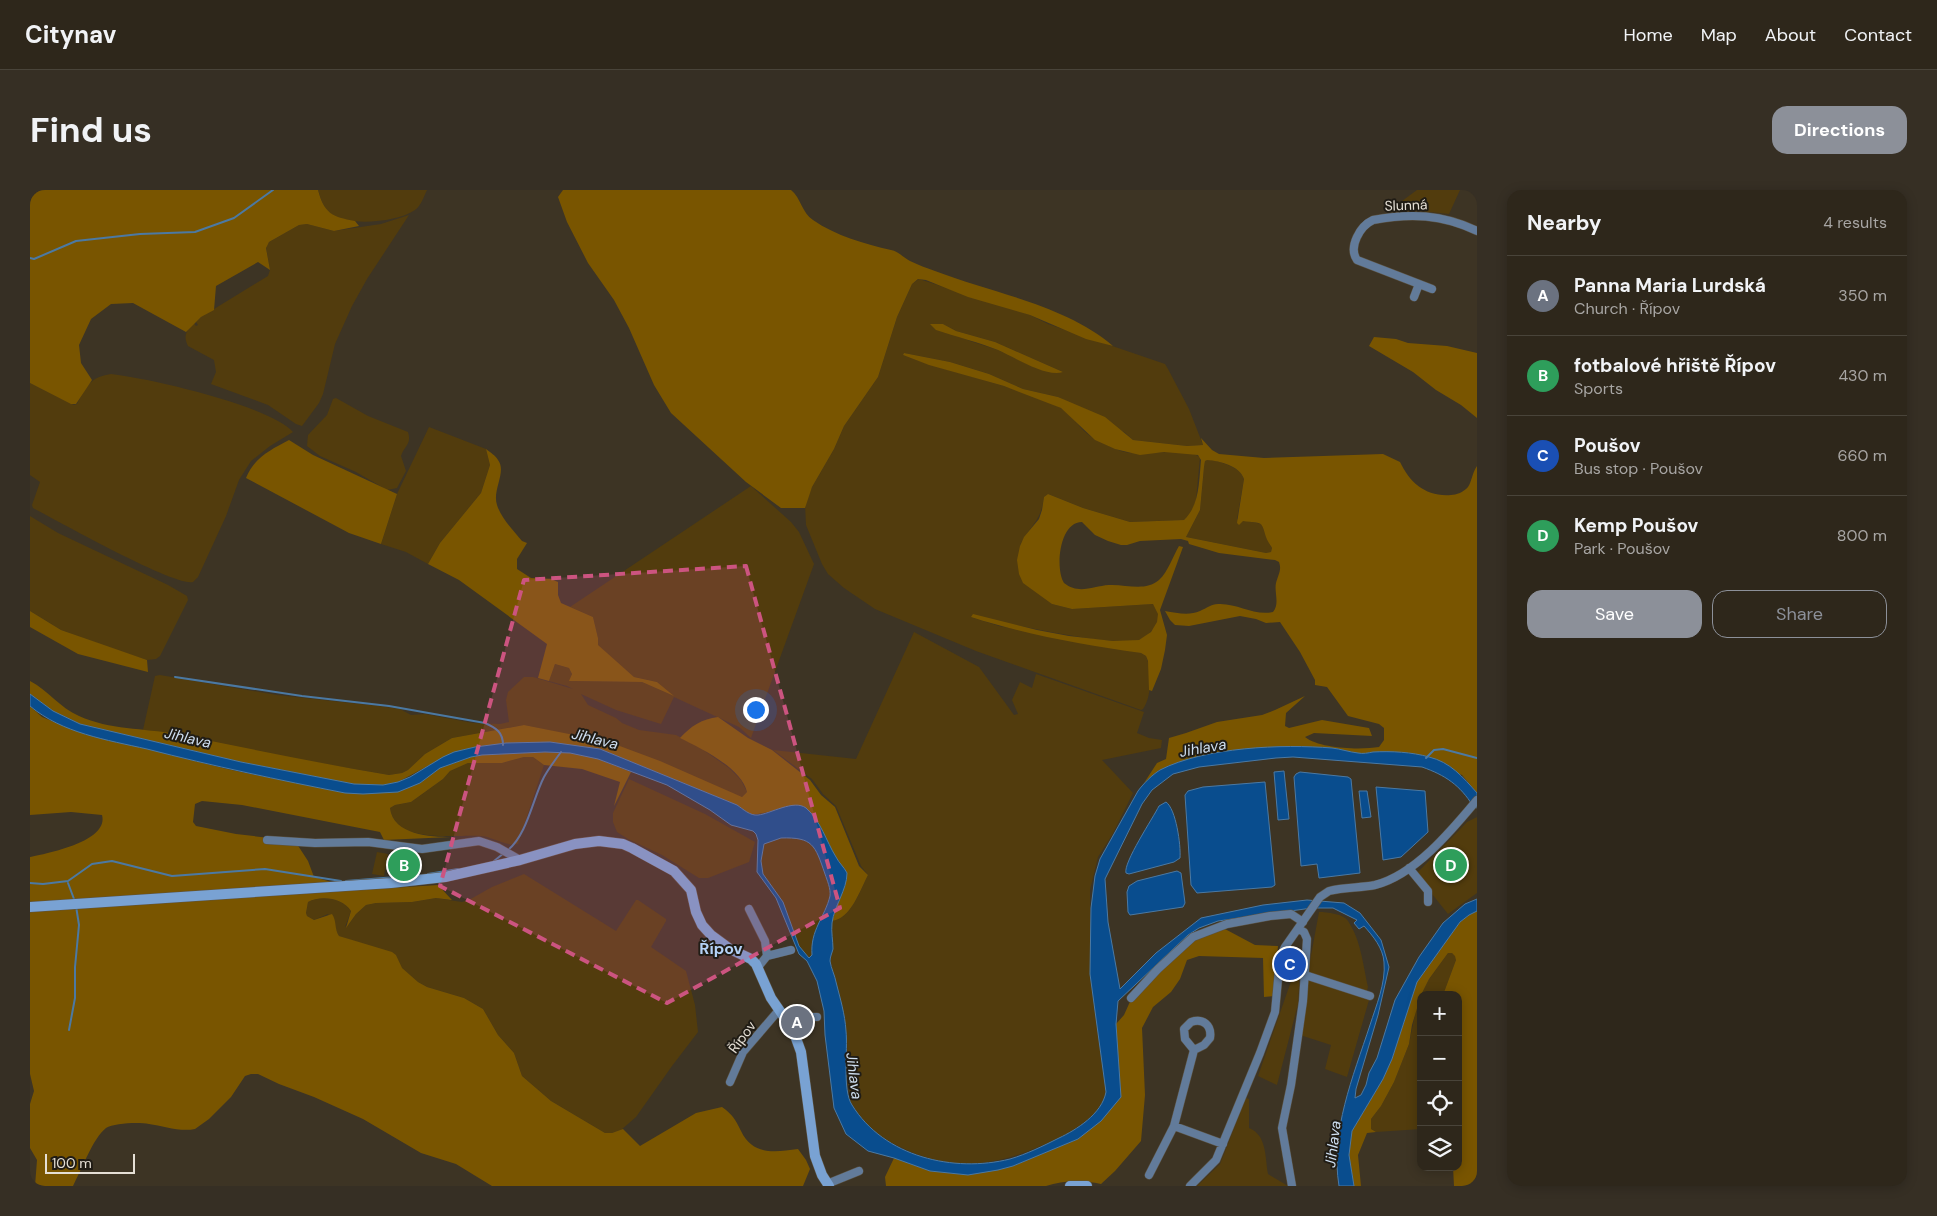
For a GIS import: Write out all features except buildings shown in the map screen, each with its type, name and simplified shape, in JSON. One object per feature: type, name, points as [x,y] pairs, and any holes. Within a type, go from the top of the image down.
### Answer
[{"type":"street","name":"Slunná","points":[[1432,289],[1357,260],[1354,256],[1354,247],[1361,229],[1366,223],[1382,218],[1427,216],[1450,220],[1477,231]]},
{"type":"street","points":[[1414,297],[1419,284]]},
{"type":"street","points":[[1190,1186],[1210,1166],[1223,1144],[1275,1012],[1280,958],[1288,942],[1320,897],[1332,890],[1376,885],[1409,868],[1442,842],[1477,800]]},
{"type":"street","points":[[267,840],[315,843],[368,842],[422,849],[479,841],[497,847],[520,860]]},
{"type":"street","points":[[30,907],[391,883],[445,877],[587,842],[608,842],[632,848],[674,871],[688,885],[702,925],[711,935],[730,949],[752,960],[758,967],[782,1014],[793,1030],[801,1052],[816,1156],[822,1175],[828,1185],[858,1171]]},
{"type":"street","points":[[1409,868],[1428,891],[1428,902]]},
{"type":"street","points":[[749,909],[765,940],[767,956]]},
{"type":"street","points":[[1131,998],[1158,969],[1193,937],[1227,924],[1270,916],[1291,914],[1303,922]]},
{"type":"street","points":[[1292,1186],[1282,1128],[1291,1085],[1305,975],[1304,958],[1307,939],[1304,932],[1298,929]]},
{"type":"street","points":[[758,967],[767,956],[791,950]]},
{"type":"street","points":[[1305,975],[1370,996]]},
{"type":"street","points":[[782,1014],[817,1018]]},
{"type":"street","name":"Řípov","points":[[730,1082],[743,1052],[782,1014]]},
{"type":"street","points":[[1149,1175],[1174,1126],[1194,1050]]},
{"type":"street","points":[[1174,1126],[1223,1144]]},
{"type":"street","points":[[1070,1186],[1087,1186]]},
{"type":"highlighted area","points":[[746,566],[840,908],[667,1003],[440,886],[524,580]]},
{"type":"shaded area","points":[[30,190],[318,190],[323,204],[330,213],[340,218],[355,221],[359,226],[334,231],[307,224],[299,225],[269,242],[266,248],[270,270],[258,262],[216,286],[214,310],[201,317],[186,332],[133,303],[111,304],[91,319],[79,345],[81,363],[92,380],[76,404],[71,404],[30,383]]},
{"type":"shaded area","points":[[318,190],[427,190],[419,206],[407,214],[387,220],[363,222],[342,219],[331,214],[325,208]]},
{"type":"shaded area","points":[[563,190],[791,190],[809,217],[831,231],[894,251],[919,265],[957,279],[1051,310],[1094,332],[1113,346],[1086,339],[1030,315],[968,297],[926,280],[918,279],[912,284],[897,317],[878,377],[844,426],[834,449],[812,487],[805,508],[781,508],[746,482],[671,413],[654,385],[629,328],[614,300],[588,263],[567,222],[558,197]]},
{"type":"shaded area","points":[[1417,190],[1460,190],[1449,214],[1420,211],[1387,212]]},
{"type":"shaded area","points":[[409,215],[367,279],[352,306],[335,344],[323,394],[319,403],[302,426],[268,405],[211,384],[216,372],[214,360],[188,346],[186,334],[194,323],[196,326],[198,325],[196,322],[201,317],[268,276],[270,270],[266,247],[269,242],[299,225],[307,224],[334,231],[381,224]]},
{"type":"shaded area","points":[[919,279],[1030,315],[1048,324],[1165,364],[1168,369],[1189,409],[1203,445],[1187,446],[1133,440],[1124,432],[1058,397],[1023,389],[989,374],[950,362],[904,353],[903,355],[1002,385],[1059,407],[1092,437],[1121,451],[1130,453],[1183,452],[1200,457],[1196,500],[1192,512],[1184,520],[1130,522],[1083,508],[1048,494],[1044,497],[1038,518],[1020,546],[1052,604],[1072,609],[1153,604],[1158,611],[1158,620],[1153,630],[1144,638],[1128,642],[1093,639],[971,617],[999,626],[1141,653],[1146,656],[1150,675],[1148,697],[1143,709],[1141,710],[976,651],[875,609],[844,588],[828,574],[822,564],[806,525],[805,503],[844,426],[878,377],[897,317],[912,284]],"holes":[[[931,324],[943,324],[956,331],[995,342],[1063,372],[1034,367],[998,350],[970,341]]]},
{"type":"shaded area","points":[[930,324],[943,324],[956,331],[995,342],[1063,372],[1056,373],[1040,370],[983,344],[936,330]]},
{"type":"shaded area","points":[[1374,337],[1396,339],[1408,343],[1447,346],[1477,353],[1477,418],[1413,372],[1369,346]]},
{"type":"shaded area","points":[[904,353],[950,362],[989,374],[1023,389],[1058,397],[1105,417],[1133,440],[1187,446],[1203,445],[1201,438],[1212,450],[1219,454],[1264,458],[1383,454],[1400,462],[1404,470],[1420,487],[1434,494],[1442,495],[1455,494],[1466,489],[1477,466],[1477,793],[1462,775],[1412,753],[1373,752],[1360,754],[1334,748],[1159,770],[1144,783],[1157,763],[1166,759],[1169,738],[1217,722],[1262,715],[1305,696],[1286,713],[1285,726],[1289,728],[1322,720],[1369,728],[1372,736],[1314,733],[1305,737],[1312,741],[1341,748],[1379,747],[1384,740],[1384,728],[1379,724],[1348,716],[1327,687],[1315,685],[1315,680],[1300,652],[1280,622],[1266,623],[1240,616],[1189,626],[1175,625],[1165,611],[1183,614],[1192,613],[1211,605],[1225,604],[1252,611],[1273,612],[1276,605],[1276,583],[1280,568],[1279,562],[1275,560],[1219,553],[1189,544],[1188,541],[1181,539],[1140,541],[1121,545],[1095,535],[1082,522],[1074,524],[1068,530],[1061,547],[1060,568],[1064,583],[1075,589],[1109,585],[1142,587],[1154,584],[1165,573],[1179,546],[1183,547],[1160,610],[1167,635],[1161,669],[1152,691],[1149,690],[1148,661],[1146,656],[1141,653],[1055,639],[971,617],[973,614],[1037,630],[1113,641],[1139,640],[1151,632],[1157,622],[1158,614],[1153,604],[1072,609],[1052,604],[1023,583],[1019,574],[1017,560],[1020,546],[1024,537],[1039,519],[1044,497],[1048,494],[1083,508],[1130,522],[1184,520],[1196,500],[1201,460],[1198,455],[1164,452],[1140,455],[1115,449],[1095,440],[1061,408],[1004,386],[929,365],[903,355]],"holes":[[[1205,461],[1229,465],[1242,474],[1244,479],[1237,523],[1239,525],[1243,521],[1260,523],[1272,548],[1271,552],[1266,553],[1186,537],[1200,510]]]},
{"type":"shaded area","points":[[111,374],[179,387],[236,403],[280,422],[293,432],[270,446],[251,461],[239,480],[226,516],[198,577],[193,582],[182,581],[141,564],[33,508],[32,505],[40,482],[30,475],[30,383],[74,405],[77,404],[93,380]]},
{"type":"shaded area","points":[[336,398],[368,416],[408,432],[409,439],[401,456],[406,471],[397,488],[387,490],[356,472],[320,456],[307,446],[308,435],[327,415],[333,399]]},
{"type":"shaded area","points":[[429,427],[486,449],[490,465],[481,493],[440,543],[428,564],[406,552],[381,544],[397,494]]},
{"type":"shaded area","points":[[289,440],[313,455],[397,494],[381,544],[349,533],[246,478],[258,460],[269,451]]},
{"type":"shaded area","points":[[486,449],[496,457],[500,465],[501,470],[496,499],[501,515],[522,541],[527,543],[517,559],[517,569],[531,578],[551,579],[558,582],[558,595],[561,603],[593,617],[598,645],[634,677],[657,682],[674,696],[642,682],[569,681],[572,674],[569,668],[555,664],[549,681],[538,678],[547,644],[459,580],[428,564],[440,543],[481,493],[490,465]]},
{"type":"shaded area","points":[[1207,459],[1229,465],[1242,475],[1244,479],[1237,519],[1262,524],[1272,548],[1271,552],[1266,553],[1186,537],[1200,510],[1204,467]]},
{"type":"shaded area","points":[[751,486],[791,522],[799,532],[814,564],[751,738],[739,727],[674,697],[661,724],[616,710],[581,694],[588,705],[616,718],[622,723],[639,730],[676,735],[702,749],[729,768],[741,780],[747,792],[742,797],[552,731],[524,725],[452,738],[425,754],[408,770],[389,775],[143,730],[155,676],[160,675],[277,695],[400,709],[411,715],[425,714],[473,723],[500,724],[509,722],[506,700],[508,692],[524,677],[533,677],[573,689],[549,681],[555,664],[569,668],[572,674],[570,681],[642,682],[672,695],[657,682],[634,677],[597,645],[598,638],[593,617],[570,607]]},
{"type":"shaded area","points":[[30,516],[58,533],[168,585],[187,596],[188,600],[160,656],[156,659],[147,660],[113,649],[61,630],[30,611]]},
{"type":"shaded area","points":[[30,611],[61,630],[147,660],[148,672],[78,654],[30,627]]},
{"type":"shaded area","points":[[914,632],[979,667],[1014,715],[1018,714],[1012,700],[1020,682],[1032,688],[1036,674],[1144,712],[1137,733],[1149,738],[1162,740],[1161,748],[1102,760],[1133,793],[1112,835],[1098,857],[1090,890],[1090,974],[1106,1093],[1104,1100],[1094,1114],[1080,1126],[1065,1135],[1017,1155],[978,1163],[938,1160],[896,1145],[871,1128],[860,1117],[851,1102],[847,1075],[846,1029],[831,963],[832,921],[839,919],[850,910],[868,875],[861,866],[836,806],[823,794],[812,779],[773,750],[856,759]]},
{"type":"shaded area","points":[[30,681],[43,689],[72,713],[91,721],[176,734],[389,775],[408,770],[425,754],[452,738],[524,725],[609,742],[660,761],[742,797],[747,792],[744,783],[729,767],[680,738],[697,724],[707,719],[718,717],[748,738],[772,750],[810,780],[821,795],[835,807],[859,866],[868,875],[850,910],[839,919],[832,921],[847,873],[798,805],[766,813],[751,814],[737,805],[600,749],[550,742],[506,743],[475,747],[454,752],[398,782],[383,785],[354,784],[241,762],[80,724],[53,711],[30,694]]},
{"type":"shaded area","points":[[30,706],[42,717],[79,732],[227,769],[345,793],[420,783],[440,768],[482,755],[545,752],[570,753],[598,759],[631,772],[614,806],[620,782],[582,769],[544,765],[533,757],[524,757],[502,763],[468,763],[450,771],[443,779],[411,802],[395,805],[390,808],[398,824],[405,829],[424,835],[451,837],[384,840],[380,832],[242,805],[202,801],[195,804],[193,822],[196,826],[236,834],[295,841],[308,861],[314,877],[359,890],[438,885],[452,900],[436,898],[412,902],[366,905],[356,914],[346,928],[351,911],[343,903],[325,898],[313,900],[308,902],[306,913],[307,916],[314,920],[332,914],[339,936],[392,952],[396,955],[402,968],[418,982],[427,987],[464,998],[483,1009],[498,1035],[514,1053],[522,1076],[551,1101],[605,1133],[612,1133],[623,1129],[640,1146],[696,1113],[722,1107],[729,1112],[752,1145],[773,1151],[798,1149],[810,1169],[803,1186],[492,1186],[456,1164],[421,1153],[363,1119],[258,1074],[251,1074],[245,1076],[231,1097],[209,1119],[195,1129],[178,1129],[139,1123],[110,1126],[96,1139],[73,1186],[35,1186],[37,1160],[30,1148],[30,1104],[34,1091],[30,1074],[30,857],[63,849],[87,839],[102,824],[102,815],[71,812],[30,815]]},
{"type":"shaded area","points":[[524,757],[533,757],[544,765],[518,844],[513,845],[481,836],[443,836],[414,833],[403,828],[394,820],[390,808],[395,805],[411,802],[443,779],[450,771],[468,763],[502,763]]},
{"type":"shaded area","points":[[629,779],[705,814],[755,842],[749,862],[708,878],[699,878],[662,855],[617,832],[613,822],[613,813]]},
{"type":"shaded area","points":[[1477,817],[1477,893],[1448,914],[1416,874],[1467,822]]},
{"type":"shaded area","points":[[781,838],[800,839],[811,845],[818,856],[829,888],[828,904],[818,924],[814,939],[813,955],[809,958],[799,946],[783,902],[763,874],[761,861],[764,843]]},
{"type":"shaded area","points":[[377,852],[388,854],[384,876],[372,874]]},
{"type":"shaded area","points":[[419,857],[420,873],[388,874],[390,858]]},
{"type":"shaded area","points":[[524,874],[616,931],[636,900],[638,900],[666,919],[651,947],[686,971],[695,1005],[698,1032],[636,1117],[621,1130],[605,1133],[551,1101],[522,1076],[514,1053],[498,1035],[483,1009],[464,998],[427,987],[418,982],[401,968],[396,955],[339,936],[328,914],[314,920],[307,916],[306,913],[308,902],[313,900],[325,898],[343,903],[351,911],[345,927],[366,905],[412,902],[436,898],[462,902]]},
{"type":"shaded area","points":[[1477,911],[1477,1186],[1454,1186],[1453,1171],[1462,1171],[1462,991],[1444,991],[1456,960],[1452,953],[1448,953],[1429,979],[1423,991],[1417,991],[1417,1008],[1409,1044],[1394,1082],[1381,1106],[1371,1119],[1371,1129],[1376,1132],[1367,1133],[1358,1155],[1361,1186],[1354,1186],[1349,1155],[1352,1131],[1383,1079],[1392,1059],[1417,982],[1460,922]]},
{"type":"shaded area","points":[[1319,912],[1339,915],[1348,921],[1359,944],[1368,987],[1366,994],[1308,972]]},
{"type":"shaded area","points":[[1225,929],[1255,945],[1278,946],[1274,996],[1264,997],[1263,958],[1199,956],[1187,960],[1180,979],[1171,992],[1153,1007],[1142,1028],[1145,1095],[1141,1141],[1101,1184],[1073,1181],[1046,1186],[886,1186],[885,1177],[894,1158],[930,1171],[968,1175],[1013,1166],[1078,1139],[1121,1097],[1116,1024],[1124,1015],[1133,995],[1195,939]]},
{"type":"shaded area","points":[[1448,953],[1456,956],[1444,991],[1423,991],[1429,979]]},
{"type":"shaded area","points":[[1296,967],[1300,968],[1298,1004],[1277,1085],[1258,1076]]},
{"type":"shaded area","points":[[1309,979],[1369,1000],[1347,1077],[1325,1069],[1331,1045],[1300,1035],[1307,980]]},
{"type":"shaded area","points":[[1417,1005],[1417,1129],[1376,1132],[1371,1129],[1371,1119],[1381,1106],[1394,1082],[1409,1044]]},
{"type":"shaded area","points":[[1246,1098],[1249,1099],[1249,1128],[1255,1131],[1262,1141],[1268,1174],[1288,1186],[1197,1186],[1220,1164]]},
{"type":"water","points":[[30,694],[53,711],[80,724],[241,762],[354,784],[383,785],[398,782],[454,752],[475,747],[506,743],[550,742],[600,749],[737,805],[752,814],[763,814],[795,805],[806,808],[816,819],[832,851],[847,873],[845,886],[833,917],[833,949],[830,961],[841,1000],[845,1025],[846,1080],[849,1098],[866,1123],[882,1137],[901,1149],[922,1157],[944,1162],[988,1163],[1023,1155],[1066,1135],[1080,1126],[1094,1114],[1104,1100],[1106,1092],[1090,974],[1091,908],[1095,876],[1100,859],[1138,791],[1148,779],[1160,770],[1199,756],[1267,747],[1332,748],[1355,753],[1401,752],[1422,755],[1443,762],[1461,776],[1477,793],[1477,808],[1451,782],[1422,767],[1293,757],[1199,767],[1173,774],[1152,790],[1142,804],[1105,879],[1108,922],[1120,989],[1156,953],[1201,918],[1263,905],[1307,900],[1344,903],[1360,913],[1381,940],[1389,967],[1355,1098],[1361,1095],[1366,1085],[1369,1073],[1377,1058],[1395,1000],[1419,957],[1443,923],[1465,904],[1477,899],[1477,911],[1460,922],[1417,982],[1392,1059],[1383,1079],[1352,1131],[1349,1155],[1354,1186],[1339,1186],[1337,1165],[1340,1125],[1350,1084],[1380,994],[1384,978],[1384,962],[1380,947],[1364,926],[1359,929],[1354,923],[1357,920],[1333,908],[1312,908],[1218,921],[1199,928],[1188,935],[1118,1001],[1116,1024],[1121,1097],[1101,1121],[1078,1139],[1013,1166],[968,1175],[930,1171],[868,1151],[846,1134],[834,1108],[824,1011],[817,981],[807,961],[799,954],[776,898],[757,872],[758,840],[756,834],[753,831],[731,825],[710,810],[667,785],[598,759],[570,753],[545,752],[471,757],[440,768],[420,783],[398,792],[345,793],[101,739],[56,723],[30,706]],"holes":[[[781,838],[806,841],[815,850],[822,864],[830,890],[828,904],[815,931],[812,955],[809,958],[799,946],[783,902],[763,874],[761,861],[764,844]]]},
{"type":"water","points":[[1284,771],[1289,819],[1278,820],[1274,772]]},
{"type":"water","points":[[1300,772],[1348,777],[1351,779],[1360,873],[1319,878],[1317,864],[1301,866],[1294,777]]},
{"type":"water","points":[[1265,782],[1275,885],[1272,887],[1197,893],[1191,885],[1185,795],[1188,791],[1203,787]]},
{"type":"water","points":[[1376,787],[1425,791],[1428,832],[1401,857],[1383,860]]},
{"type":"water","points":[[1359,791],[1367,791],[1371,817],[1362,818]]},
{"type":"water","points":[[1166,802],[1170,806],[1175,819],[1179,836],[1180,858],[1174,862],[1129,874],[1126,873],[1129,860],[1139,840],[1159,806]]},
{"type":"water","points":[[1177,871],[1181,873],[1185,903],[1183,907],[1130,915],[1128,912],[1127,892],[1129,886],[1137,881]]},
{"type":"waterway","points":[[30,258],[34,259],[76,241],[140,234],[195,232],[234,218],[273,190]]},
{"type":"waterway","points":[[175,677],[302,696],[389,706],[485,723],[498,731],[502,737],[503,745]]},
{"type":"waterway","points":[[1426,758],[1434,750],[1443,749],[1477,758]]},
{"type":"waterway","points":[[508,850],[515,843],[525,826],[544,777],[561,752]]},
{"type":"waterway","points":[[494,861],[504,853]]},
{"type":"waterway","points":[[30,883],[43,884],[68,881],[92,864],[112,861],[172,876],[265,869],[341,881]]},
{"type":"waterway","points":[[428,874],[458,869]]},
{"type":"waterway","points":[[346,881],[421,875]]},
{"type":"waterway","points":[[68,883],[74,899]]},
{"type":"waterway","points":[[69,1030],[75,998],[75,967],[79,925],[76,906]]},
{"type":"place","name":"fotbalové hřiště Řípov","points":[[404,865]]},
{"type":"place","name":"Kemp Poušov","points":[[1451,865]]},
{"type":"place","name":"Poušov","points":[[1290,964]]},
{"type":"place","name":"Panna Maria Lurdská","points":[[797,1022]]},
{"type":"district","name":"Řípov","points":[[721,948]]},
{"type":"water label","name":"Jihlava","points":[[188,738]]},
{"type":"water label","name":"Jihlava","points":[[595,739]]},
{"type":"water label","name":"Jihlava","points":[[1203,748]]},
{"type":"water label","name":"Jihlava","points":[[854,1076]]},
{"type":"water label","name":"Jihlava","points":[[1333,1144]]}]
